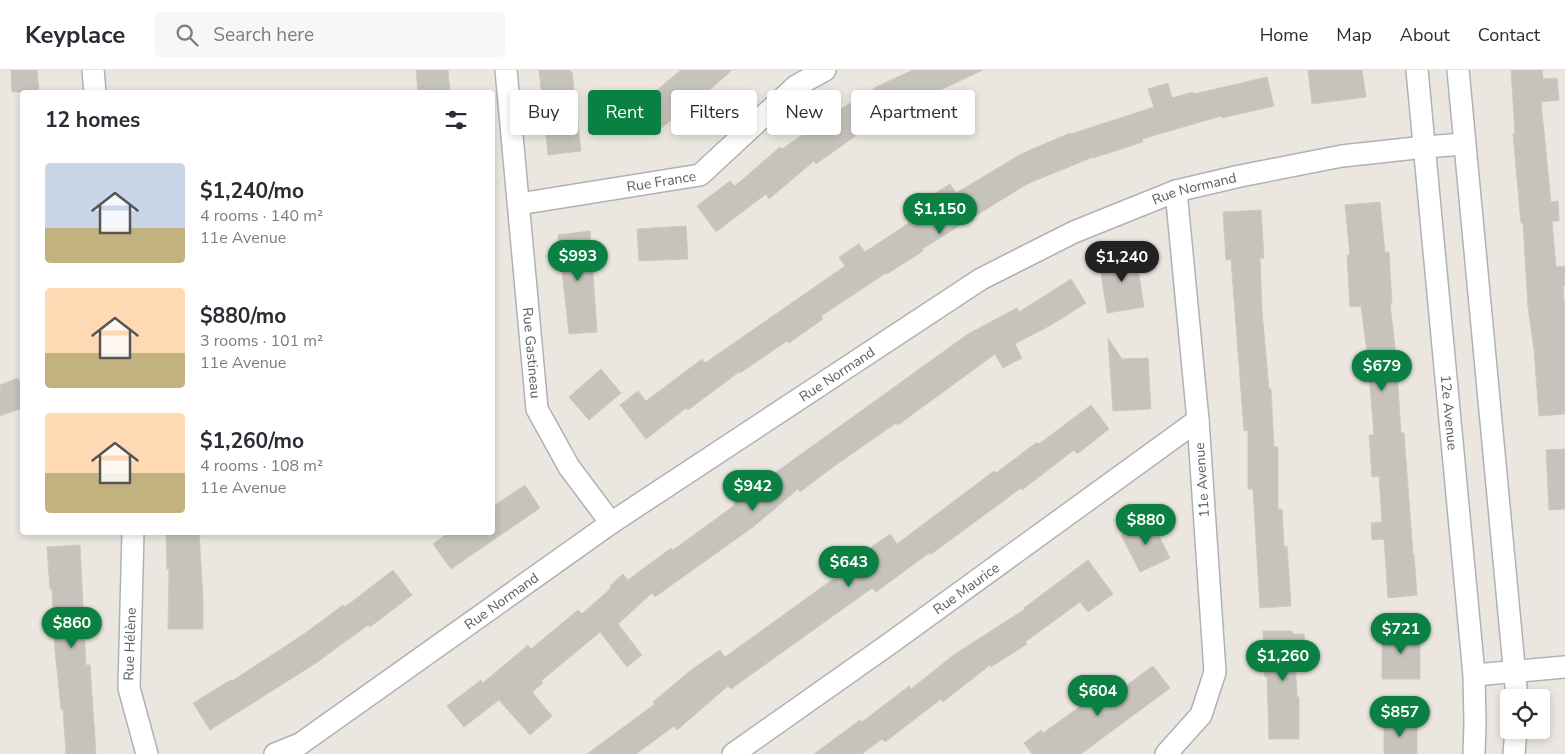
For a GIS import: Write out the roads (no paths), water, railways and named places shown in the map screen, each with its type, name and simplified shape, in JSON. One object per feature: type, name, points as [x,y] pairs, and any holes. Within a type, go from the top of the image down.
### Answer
[{"type":"street","points":[[93,70],[95,90]]},
{"type":"street","name":"Rue Gastineau","points":[[506,70],[538,409],[569,467],[611,523]]},
{"type":"street","name":"Rue France","points":[[519,204],[700,175],[791,78],[824,70]]},
{"type":"street","name":"12e Avenue","points":[[1417,70],[1474,675],[1474,754]]},
{"type":"street","points":[[1458,70],[1515,689]]},
{"type":"street","name":"Rue Normand","points":[[275,754],[303,749],[611,523],[981,279],[1074,232],[1176,191],[1342,156],[1464,144]]},
{"type":"street","name":"11e Avenue","points":[[1166,754],[1202,715],[1215,672],[1198,420],[1176,191]]},
{"type":"street","name":"Rue Maurice","points":[[733,754],[900,636],[1198,420]]},
{"type":"street","name":"Rue Hélène","points":[[133,535],[128,688],[147,754]]},
{"type":"street","points":[[1474,675],[1565,667]]},
{"type":"street","points":[[1514,754],[1515,739]]}]
